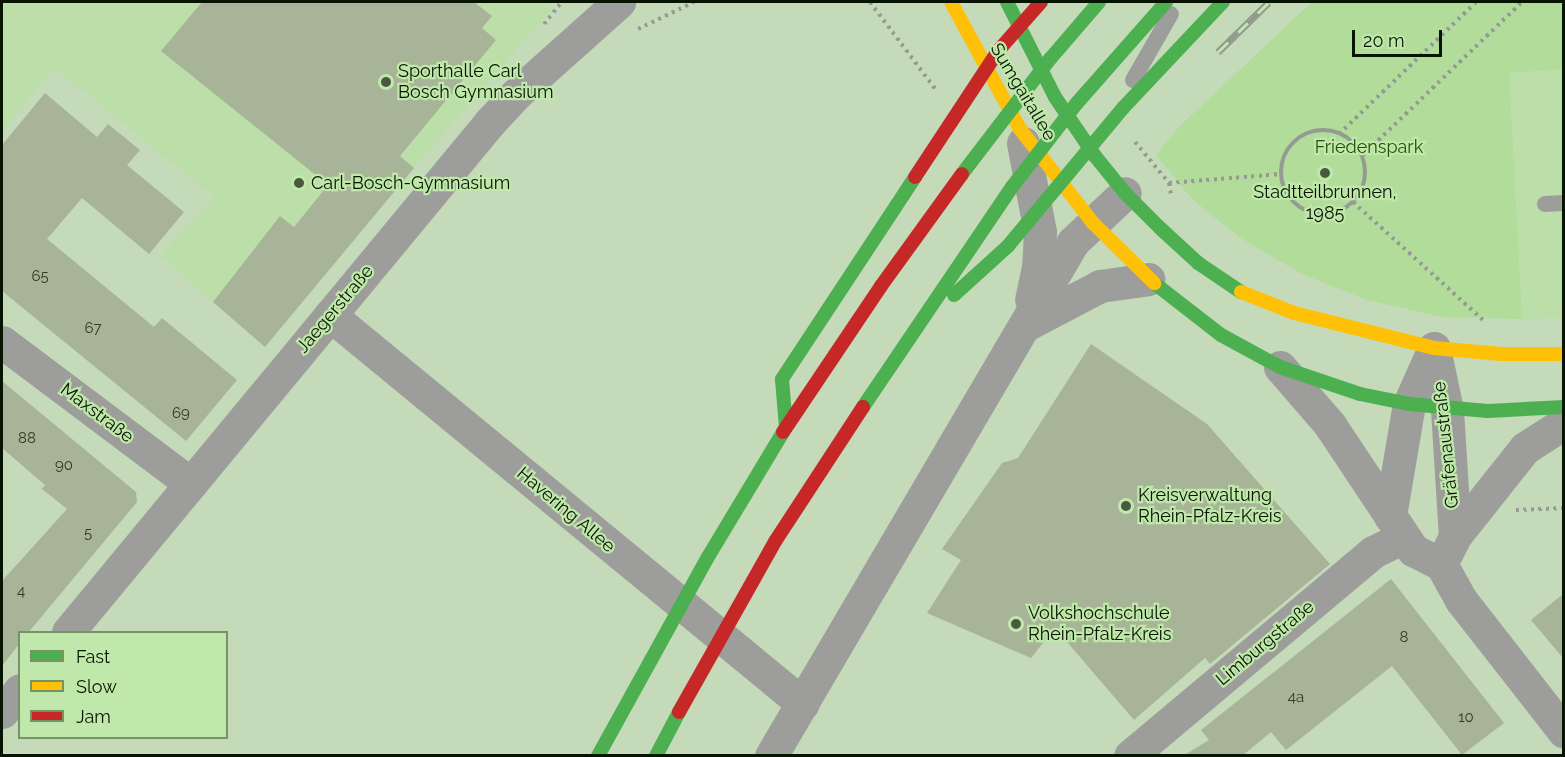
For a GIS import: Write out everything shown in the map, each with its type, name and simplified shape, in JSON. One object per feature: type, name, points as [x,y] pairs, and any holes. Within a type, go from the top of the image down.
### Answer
[{"type":"main road","name":"Sumgaitallee","points":[[951,2],[1020,129],[1093,223],[1149,279],[1221,335],[1280,367],[1360,394],[1409,405],[1447,410],[1488,411],[1563,407]]},
{"type":"main road","name":"Sumgaitallee","points":[[1007,2],[1055,98],[1095,156],[1125,193],[1198,263],[1239,291],[1294,313],[1434,348],[1489,353],[1563,354]]},
{"type":"main road","points":[[786,427],[782,379],[998,51],[1041,2]]},
{"type":"main road","points":[[598,756],[708,557],[786,427],[881,286],[972,160],[1050,59],[1100,2]]},
{"type":"main road","points":[[656,756],[776,540],[915,330],[1020,178],[1077,103],[1166,2]]},
{"type":"main road","points":[[915,330],[1008,246],[1123,108],[1223,2]]},
{"type":"main road","points":[[668,756],[679,711]]},
{"type":"street","name":"Jaegerstraße","points":[[70,631],[490,122],[606,5]]},
{"type":"street","points":[[1020,129],[1040,232],[1038,267],[1024,326]]},
{"type":"street","points":[[771,756],[1073,242],[1125,193]]},
{"type":"street","points":[[1024,326],[1100,286],[1149,279]]},
{"type":"street","name":"Havering Allee","points":[[330,315],[803,704]]},
{"type":"street","name":"Maxstraße","points":[[2,342],[191,484]]},
{"type":"street","name":"Gräfenaustraße","points":[[1397,526],[1409,405],[1434,348]]},
{"type":"street","name":"Gräfenaustraße","points":[[1434,348],[1447,410],[1448,550],[1461,600],[1563,732]]},
{"type":"street","points":[[1280,367],[1330,425],[1413,549],[1448,550]]},
{"type":"street","name":"Gräfenaustraße","points":[[1448,550],[1525,448],[1563,423]]},
{"type":"street","name":"Limburgstraße","points":[[1130,756],[1373,552],[1397,526]]},
{"type":"street","points":[[2,712],[18,692]]},
{"type":"lane","points":[[1095,156],[1117,108],[1178,2]]},
{"type":"lane","points":[[1545,204],[1563,203]]},
{"type":"path","points":[[606,5],[630,33],[694,2]]},
{"type":"path","points":[[1339,134],[1476,2]]},
{"type":"path","points":[[1362,156],[1522,2]]},
{"type":"path","points":[[1326,130],[1339,134],[1349,139],[1362,156],[1364,181],[1353,202],[1328,214],[1308,211],[1291,200],[1284,188],[1281,174],[1282,160],[1299,138],[1311,132],[1326,130]]},
{"type":"path","points":[[1169,183],[1281,174]]},
{"type":"path","points":[[1353,202],[1490,326],[1489,353]]},
{"type":"path","points":[[1515,511],[1563,508]]},
{"type":"shaded area","name":"Carl-Bosch-Gymnasium","points":[[2,2],[543,2],[552,9],[414,168],[266,346],[160,256],[214,197],[54,68],[2,133]]},
{"type":"shaded area","points":[[1563,69],[1563,317],[1522,319],[1509,73]]},
{"type":"green space","name":"Friedenspark","points":[[1312,2],[1563,2],[1563,69],[1509,73],[1522,319],[1443,317],[1367,300],[1302,274],[1239,237],[1192,199],[1156,155],[1180,126]]},
{"type":"building","points":[[202,2],[474,2],[492,16],[482,28],[496,40],[400,156],[414,168],[265,347],[213,302],[280,216],[294,227],[328,185],[161,51]]},
{"type":"building","points":[[45,93],[97,137],[108,124],[140,150],[127,165],[184,212],[149,254],[82,198],[47,239],[154,327],[162,318],[237,380],[186,441],[2,291],[2,145]]},
{"type":"building","name":"Kreisverwaltung Rhein-Pfalz-Kreis","points":[[1091,344],[1207,424],[1330,564],[1210,664],[1205,658],[1134,720],[1055,628],[1031,658],[927,613],[961,560],[942,549],[1002,463],[1018,458]]},
{"type":"building","points":[[2,381],[136,492],[137,502],[30,631],[18,631],[18,646],[2,666],[2,581],[67,509],[42,489],[45,485],[2,448]]},
{"type":"building","points":[[1391,579],[1504,723],[1462,755],[1392,666],[1286,750],[1271,732],[1242,756],[1183,756],[1209,740],[1201,730]]},
{"type":"building","points":[[1563,594],[1563,658],[1531,620]]},
{"type":"railway","points":[[1218,52],[1269,2]]},
{"type":"traffic: fast","points":[[1007,2],[1055,97],[1095,156],[1125,193],[1160,228],[1198,263],[1241,292]]},
{"type":"traffic: fast","points":[[962,174],[1050,59],[1099,2]]},
{"type":"traffic: fast","points":[[863,407],[1012,187],[1077,103],[1166,2]]},
{"type":"traffic: fast","points":[[954,295],[1008,246],[1123,108],[1223,2]]},
{"type":"traffic: fast","points":[[786,427],[782,379],[915,177]]},
{"type":"traffic: fast","points":[[1154,283],[1221,335],[1280,367],[1360,394],[1409,404],[1488,411],[1564,407]]},
{"type":"traffic: fast","points":[[598,756],[708,557],[783,432]]},
{"type":"traffic: fast","points":[[656,756],[679,712]]},
{"type":"traffic: slow","points":[[951,2],[1020,129],[1093,223],[1154,283]]},
{"type":"traffic: slow","points":[[1241,292],[1294,313],[1434,348],[1501,354],[1564,354]]},
{"type":"traffic: jam","points":[[915,177],[998,51],[1041,2]]},
{"type":"traffic: jam","points":[[783,432],[881,286],[962,174]]},
{"type":"traffic: jam","points":[[679,712],[776,540],[863,407]]},
{"type":"place","name":"Sporthalle Carl Bosch Gymnasium","points":[[386,82]]},
{"type":"place","name":"Stadtteilbrunnen, 1985","points":[[1325,173]]},
{"type":"place","name":"Carl-Bosch-Gymnasium","points":[[299,183]]},
{"type":"place","name":"Kreisverwaltung Rhein-Pfalz-Kreis","points":[[1126,506]]},
{"type":"place","name":"Volkshochschule Rhein-Pfalz-Kreis","points":[[1016,624]]}]
